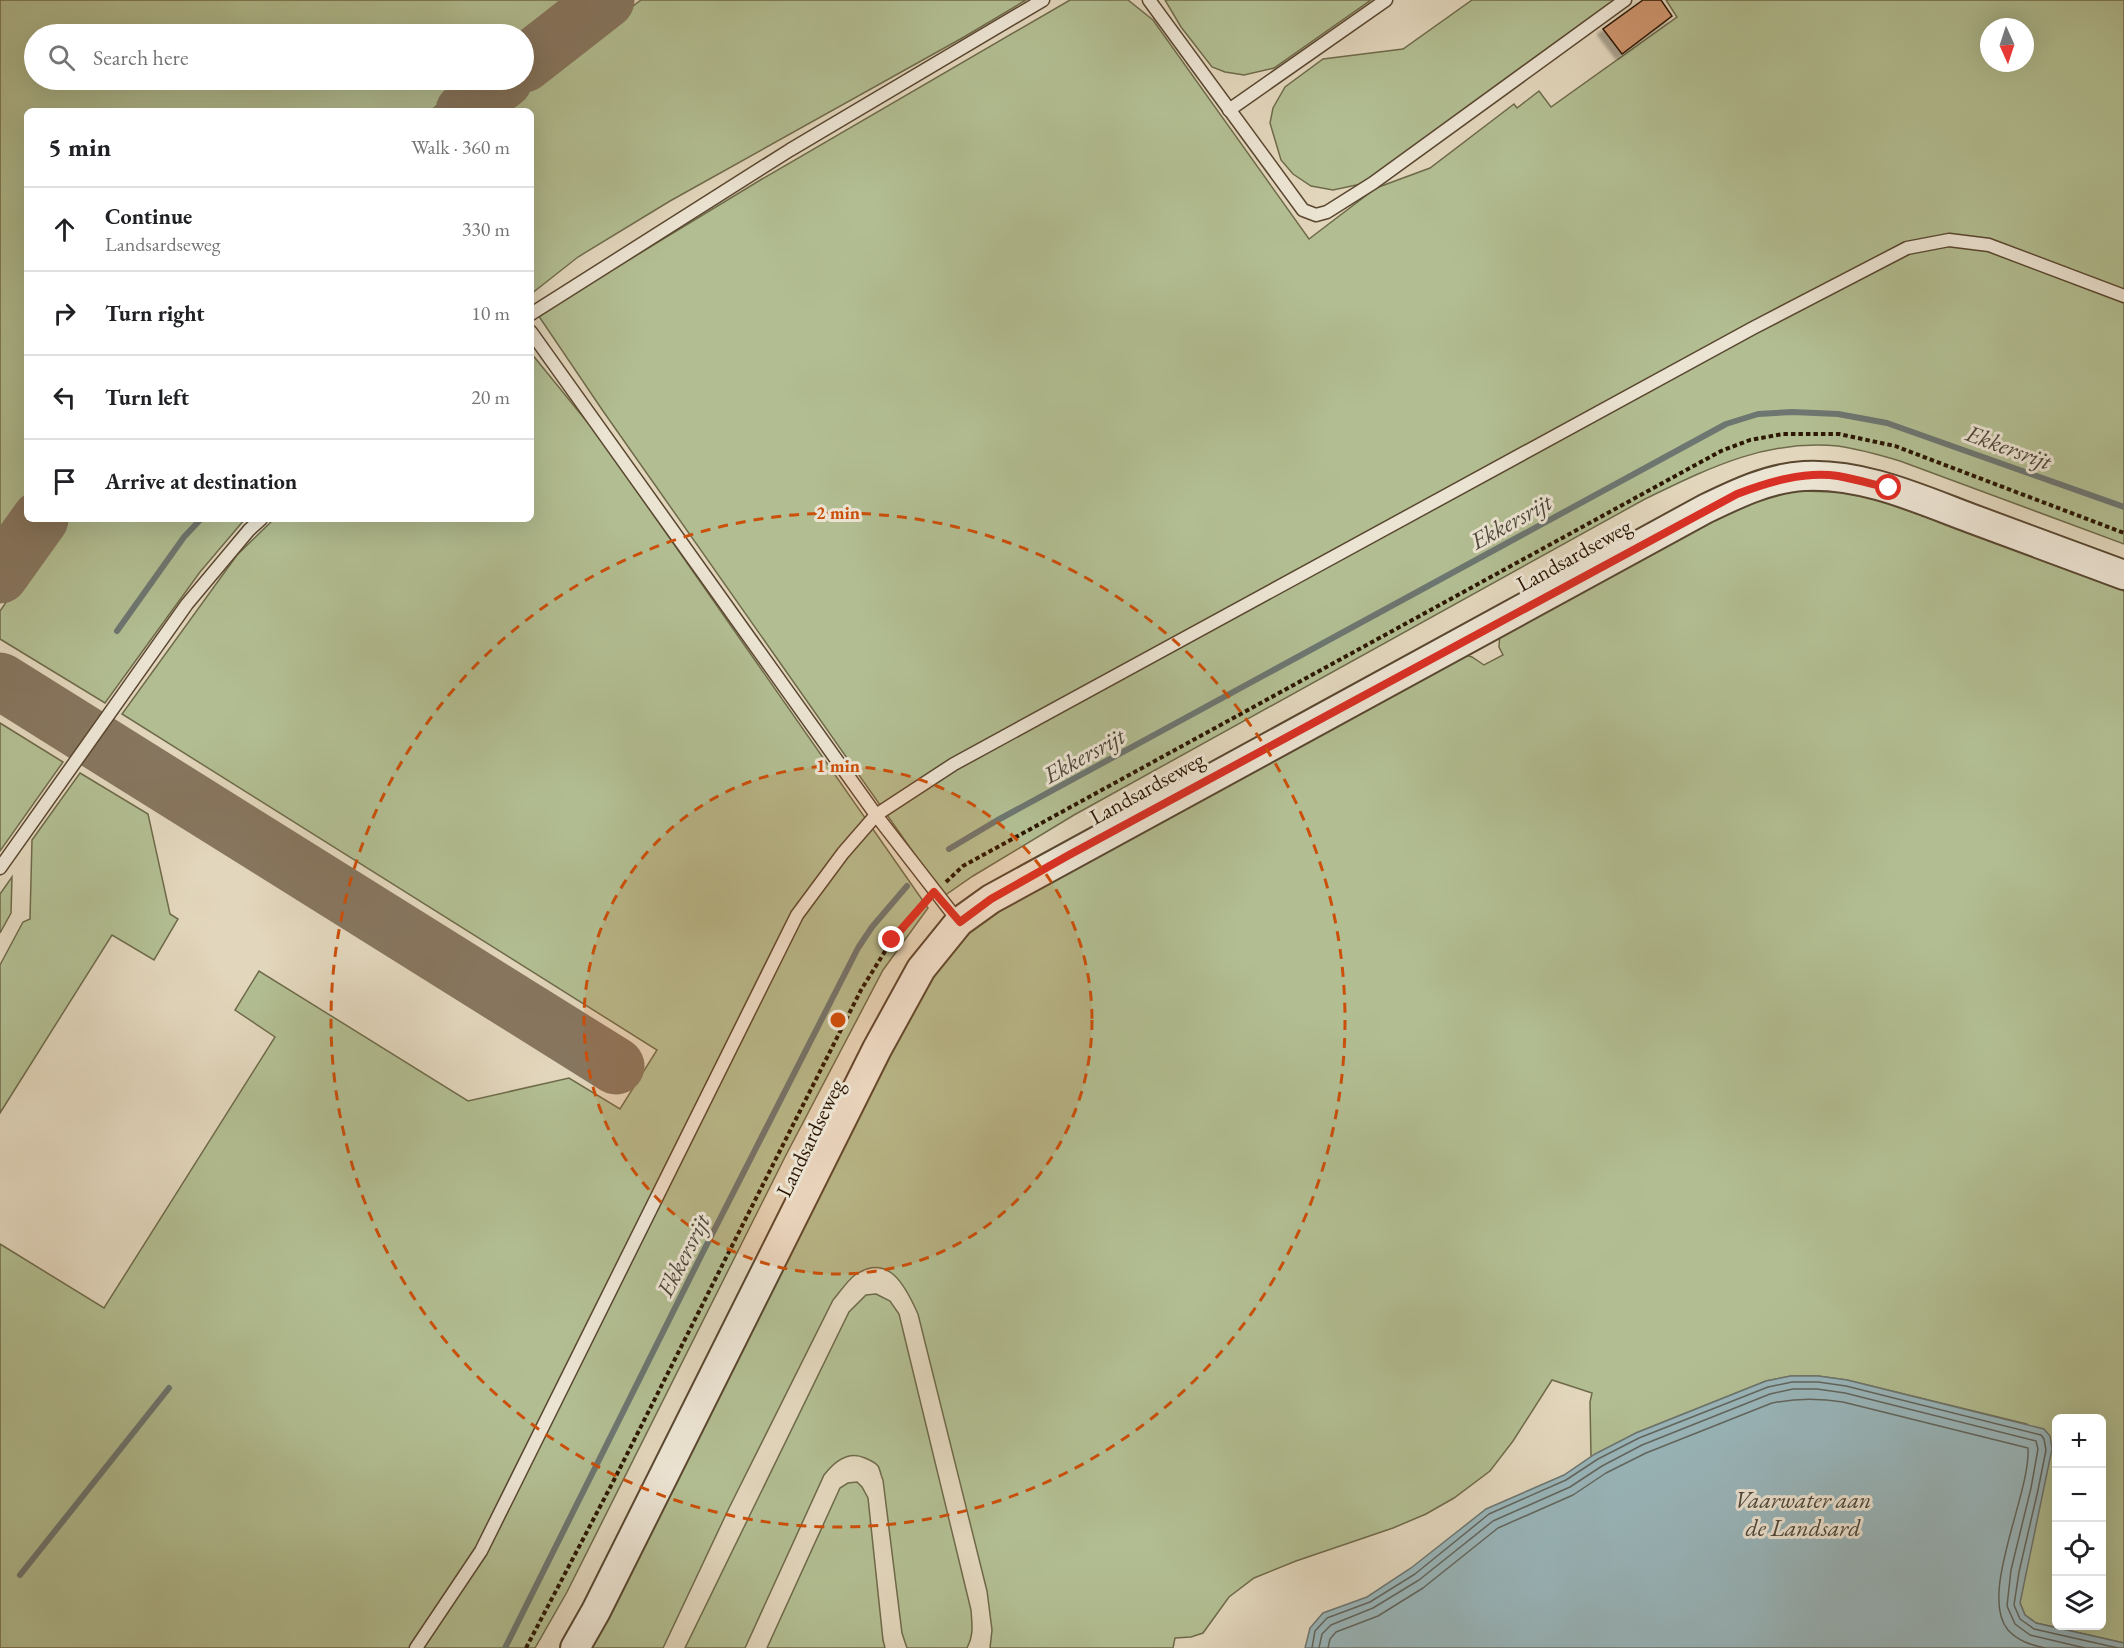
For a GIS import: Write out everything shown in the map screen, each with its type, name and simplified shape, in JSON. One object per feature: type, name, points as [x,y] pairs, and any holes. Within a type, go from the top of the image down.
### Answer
[{"type":"street","name":"Landsardseweg","points":[[575,1648],[596,1611],[878,1049],[921,969],[960,922],[991,899],[1695,514],[1737,494],[1771,482],[1802,476],[1836,476],[1889,488],[2124,575]]},
{"type":"lane","points":[[534,312],[790,150],[1043,0]]},
{"type":"lane","points":[[1149,0],[1303,210],[1316,215],[1327,212],[1373,183],[1625,0]]},
{"type":"lane","points":[[1229,110],[1386,0]]},
{"type":"lane","points":[[416,1648],[481,1551],[797,915],[843,853],[876,815],[965,759],[1753,328],[1907,248],[1949,240],[1989,245],[2124,296]]},
{"type":"lane","points":[[534,336],[876,815],[934,892],[960,922]]},
{"type":"lane","points":[[0,868],[187,604],[258,522]]},
{"type":"path","points":[[526,1648],[614,1480],[861,990],[892,940],[934,892],[963,866],[1721,451],[1750,441],[1783,434],[1839,434],[1895,446],[2124,533]]},
{"type":"green space","points":[[0,0],[568,0],[534,28],[534,24],[24,24],[24,90],[456,90],[434,108],[24,108],[24,511],[0,545]]},
{"type":"green space","points":[[641,0],[1026,0],[670,201],[578,257],[534,292],[534,108],[499,108],[523,90],[534,90],[534,81]]},
{"type":"green space","points":[[1070,0],[1128,0],[1153,20],[1309,239],[1376,188],[1430,168],[1514,104],[1517,108],[1539,91],[1551,107],[1677,17],[1666,0],[2124,0],[2124,544],[1900,461],[1862,450],[1811,445],[1786,447],[1737,459],[1691,477],[1645,499],[1074,815],[944,896],[538,315],[762,179]]},
{"type":"green space","points":[[1165,0],[1371,0],[1274,68],[1244,75],[1212,67],[1181,27]]},
{"type":"green space","points":[[1472,0],[1617,0],[1361,184],[1333,190],[1311,186],[1293,174],[1281,160],[1270,123],[1273,108],[1285,87],[1323,59],[1403,49]]},
{"type":"green space","points":[[534,357],[597,434],[928,908],[883,970],[786,1155],[567,1592],[535,1648],[0,1648],[0,1244],[104,1308],[275,1037],[235,1010],[259,971],[468,1101],[569,1078],[620,1109],[657,1050],[122,714],[237,555],[271,522],[534,522]]},
{"type":"green space","points":[[1839,492],[1880,500],[2124,591],[2124,1643],[2067,1630],[2106,1630],[2106,1414],[2052,1414],[2052,1627],[2036,1623],[2025,1615],[2020,1603],[2024,1573],[2027,1424],[1847,1380],[1818,1376],[1791,1376],[1766,1381],[1636,1433],[1591,1457],[1590,1402],[1592,1393],[1552,1380],[1513,1441],[1490,1471],[1454,1498],[1426,1514],[1393,1528],[1254,1578],[1229,1597],[1203,1633],[1191,1637],[1175,1638],[1173,1648],[990,1648],[992,1630],[987,1591],[918,1314],[902,1284],[887,1270],[878,1268],[867,1269],[855,1275],[833,1300],[729,1508],[663,1648],[583,1648],[924,978],[961,939],[980,923],[1018,900],[1460,653],[1484,665],[1503,655],[1499,647],[1500,631],[1681,531],[1774,493]]},
{"type":"green space","points":[[61,522],[242,522],[200,572],[105,703],[0,639],[0,611]]},
{"type":"green space","points":[[0,723],[63,762],[0,851]]},
{"type":"green space","points":[[80,773],[148,814],[170,914],[178,919],[154,960],[112,935],[0,1113],[0,965],[23,922],[30,919],[32,840]]},
{"type":"green space","points":[[12,877],[11,913],[0,933],[0,894]]},
{"type":"green space","points":[[876,1294],[890,1301],[899,1314],[971,1610],[972,1634],[967,1648],[907,1648],[902,1633],[883,1480],[879,1467],[875,1463],[853,1455],[837,1462],[824,1475],[745,1648],[685,1648],[849,1312],[866,1295]]},
{"type":"green space","points":[[857,1482],[868,1498],[885,1648],[767,1648],[840,1488],[848,1483]]},
{"type":"water","name":"Vaarwater aan de Landsard","points":[[1791,1376],[1818,1376],[1847,1380],[2044,1429],[2050,1436],[2052,1449],[2020,1603],[2025,1615],[2036,1623],[2052,1627],[2052,1630],[2067,1630],[2124,1643],[2124,1648],[1305,1648],[1310,1628],[1323,1613],[1367,1597],[1411,1568],[1486,1509],[1564,1475],[1595,1454],[1636,1433],[1766,1381]]},
{"type":"building","points":[[1643,0],[1661,0],[1672,16],[1622,54],[1603,29]]},
{"type":"waterway","name":"Ekkersrijt","points":[[949,849],[996,821],[1726,424],[1758,414],[1793,412],[1838,414],[1887,423],[2124,507]]},
{"type":"waterway","name":"Ekkersrijt","points":[[117,631],[184,537],[198,522]]},
{"type":"waterway","name":"Ekkersrijt","points":[[505,1648],[858,948],[872,927],[907,886]]},
{"type":"waterway","points":[[20,1575],[169,1388]]},
{"type":"taxiway","points":[[534,56],[606,0]]},
{"type":"taxiway","points":[[468,108],[491,90]]},
{"type":"taxiway","points":[[0,575],[38,522]]},
{"type":"taxiway","points":[[0,681],[616,1066]]},
{"type":"route","points":[[892,940],[934,892],[960,922],[991,899],[1069,855],[1705,509],[1737,494],[1771,482],[1802,476],[1836,476],[1889,488]]}]
